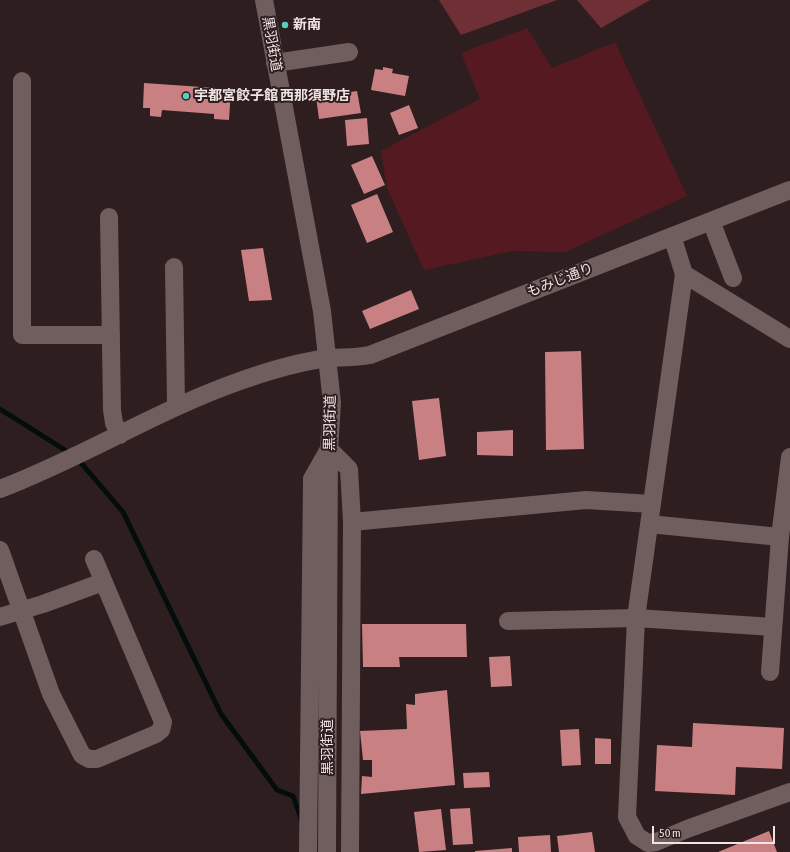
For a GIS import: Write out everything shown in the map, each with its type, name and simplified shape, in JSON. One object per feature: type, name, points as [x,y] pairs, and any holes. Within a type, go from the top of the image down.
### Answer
[{"type":"street","name":"黒羽街道","points":[[264,0],[321,304],[332,403],[329,449],[327,852]]},
{"type":"street","points":[[275,62],[349,52]]},
{"type":"street","points":[[22,81],[22,335],[111,335]]},
{"type":"street","name":"もみじ通り","points":[[0,490],[30,478],[120,435],[176,405],[220,388],[290,365],[328,358],[355,358],[370,355],[711,221],[789,195]]},
{"type":"street","points":[[109,217],[112,410],[114,423],[120,435]]},
{"type":"street","points":[[711,221],[733,278]]},
{"type":"street","points":[[672,236],[684,274],[636,618],[627,817],[637,836],[648,842],[656,842],[790,792]]},
{"type":"street","points":[[174,267],[176,405]]},
{"type":"street","points":[[684,274],[790,339]]},
{"type":"street","points":[[308,852],[312,479],[329,449],[350,469],[352,522],[350,852]]},
{"type":"street","points":[[770,672],[780,537],[790,457]]},
{"type":"street","points":[[352,522],[586,500],[652,504]]},
{"type":"street","points":[[649,524],[780,537]]},
{"type":"street","points":[[0,550],[51,694],[82,755],[89,759],[97,759],[156,734],[161,730],[163,722],[94,559]]},
{"type":"street","points":[[0,617],[103,582]]},
{"type":"street","points":[[508,621],[636,618],[773,627]]},
{"type":"shaded area","points":[[439,0],[557,0],[461,35]]},
{"type":"shaded area","points":[[577,0],[650,0],[601,28]]},
{"type":"shaded area","points":[[527,28],[552,68],[615,42],[687,196],[565,252],[513,251],[424,270],[387,188],[381,151],[480,99],[461,53]]},
{"type":"building","points":[[383,67],[393,69],[392,73],[409,76],[405,96],[371,90],[375,69],[383,70]]},
{"type":"building","points":[[144,83],[231,89],[229,120],[214,119],[214,114],[162,110],[161,117],[150,116],[150,108],[143,108]]},
{"type":"building","points":[[357,91],[361,113],[319,119],[316,97]]},
{"type":"building","points":[[409,105],[418,128],[399,135],[390,113]]},
{"type":"building","points":[[367,118],[369,144],[347,146],[345,120]]},
{"type":"building","points":[[372,156],[385,185],[364,194],[351,165]]},
{"type":"building","points":[[377,194],[393,232],[367,243],[351,205]]},
{"type":"building","points":[[263,248],[272,300],[249,301],[241,250]]},
{"type":"building","points":[[411,290],[419,309],[370,329],[362,311]]},
{"type":"building","points":[[581,351],[584,449],[546,450],[545,352]]},
{"type":"building","points":[[439,398],[446,456],[419,460],[412,401]]},
{"type":"building","points":[[513,430],[513,456],[477,455],[477,432]]},
{"type":"building","points":[[362,624],[466,624],[467,657],[399,657],[400,667],[363,667]]},
{"type":"building","points":[[510,656],[512,686],[491,687],[489,657]]},
{"type":"building","points":[[447,690],[455,785],[361,794],[362,776],[372,777],[372,760],[363,760],[360,731],[407,729],[406,704],[415,705],[415,694]]},
{"type":"building","points":[[693,723],[784,728],[782,769],[736,767],[735,795],[655,791],[657,745],[692,747]]},
{"type":"building","points":[[579,729],[581,765],[562,766],[560,730]]},
{"type":"building","points":[[595,738],[611,739],[611,764],[595,764]]},
{"type":"building","points":[[489,772],[490,787],[464,788],[463,773]]},
{"type":"building","points":[[470,808],[473,844],[453,845],[450,809]]},
{"type":"building","points":[[441,809],[446,850],[419,852],[414,812]]},
{"type":"building","points":[[769,831],[777,852],[718,852]]},
{"type":"building","points":[[592,832],[595,852],[559,852],[557,836]]},
{"type":"building","points":[[550,835],[551,852],[519,852],[518,837]]},
{"type":"building","points":[[512,848],[512,852],[475,852],[475,851]]},
{"type":"waterway","points":[[0,409],[65,450]]},
{"type":"waterway","points":[[82,464],[123,512],[221,714],[277,790],[293,796],[302,821]]},
{"type":"place","name":"新南","points":[[285,25]]},
{"type":"place","name":"宇都宮餃子館 西那須野店","points":[[186,96]]}]
